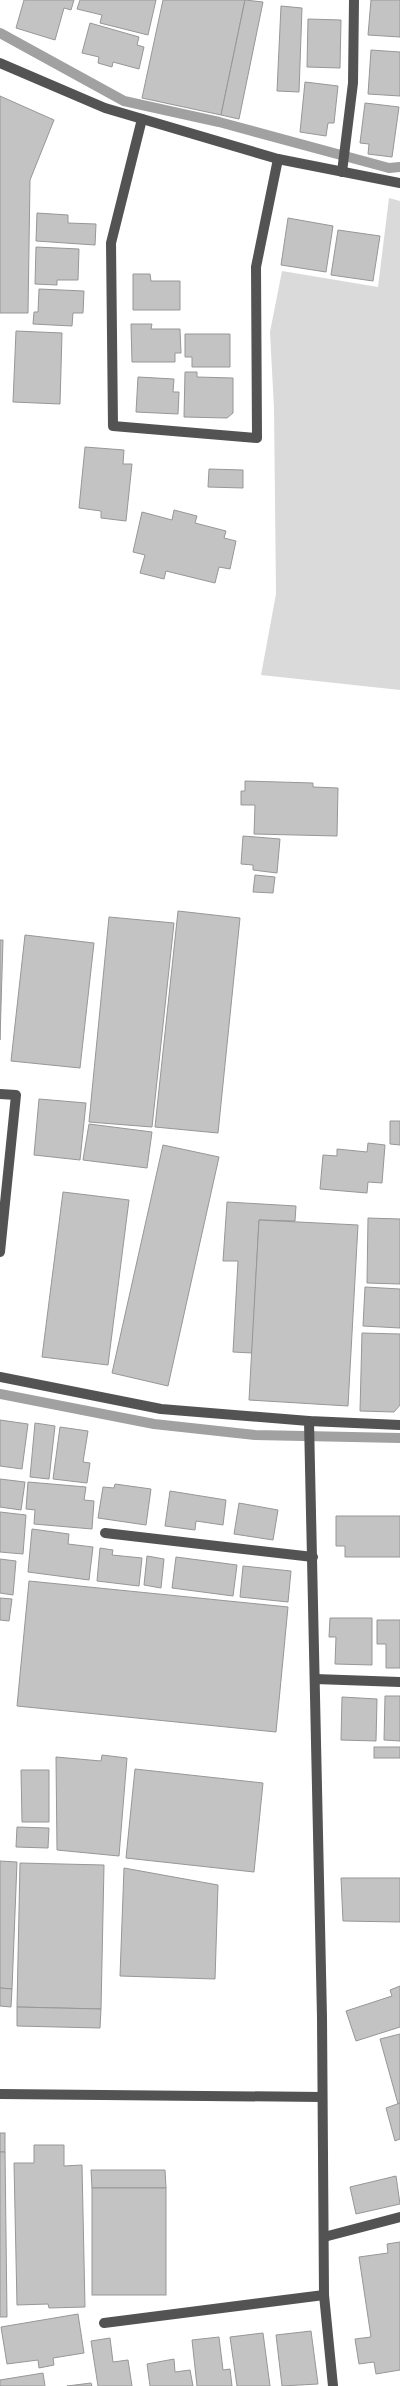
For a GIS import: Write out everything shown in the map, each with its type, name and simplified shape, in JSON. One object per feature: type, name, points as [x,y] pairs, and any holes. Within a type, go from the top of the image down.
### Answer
[{"type":"street","points":[[342,172],[353,83],[354,0]]},
{"type":"street","points":[[0,63],[105,108],[278,159],[400,183]]},
{"type":"street","points":[[142,119],[111,243],[113,426],[257,438],[256,267],[278,159]]},
{"type":"street","points":[[0,1094],[16,1095],[4,1179],[0,1252]]},
{"type":"street","points":[[0,1377],[161,1408],[309,1421],[400,1425]]},
{"type":"street","points":[[309,1421],[315,1679],[324,2295],[333,2386]]},
{"type":"street","points":[[105,1533],[312,1557]]},
{"type":"street","points":[[315,1679],[400,1682]]},
{"type":"street","points":[[0,2094],[322,2096]]},
{"type":"street","points":[[324,2237],[400,2217]]},
{"type":"street","points":[[104,2323],[324,2295]]},
{"type":"shaded area","points":[[389,198],[400,201],[400,690],[261,675],[276,594],[274,408],[270,332],[282,271],[378,287]]},
{"type":"building","points":[[24,0],[74,0],[71,10],[64,8],[55,40],[16,28]]},
{"type":"building","points":[[80,0],[156,0],[148,35],[100,23],[102,15],[77,9]]},
{"type":"building","points":[[163,0],[245,0],[221,115],[142,98]]},
{"type":"building","points":[[245,0],[263,2],[239,119],[221,115]]},
{"type":"building","points":[[371,0],[400,0],[400,37],[368,35]]},
{"type":"building","points":[[281,6],[302,8],[299,92],[277,91]]},
{"type":"building","points":[[308,19],[341,20],[340,68],[307,67]]},
{"type":"building","points":[[90,23],[139,37],[137,45],[144,47],[139,69],[113,62],[112,67],[98,63],[99,57],[82,53]]},
{"type":"building","points":[[371,50],[400,52],[400,96],[368,94]]},
{"type":"building","points":[[305,82],[338,86],[334,123],[328,123],[326,136],[300,132]]},
{"type":"building","points":[[0,96],[54,120],[30,180],[28,313],[0,313]]},
{"type":"building","points":[[365,103],[399,107],[392,157],[368,154],[369,144],[360,143]]},
{"type":"building","points":[[37,213],[68,215],[68,223],[96,224],[95,245],[36,241]]},
{"type":"building","points":[[288,218],[333,226],[326,272],[281,265]]},
{"type":"building","points":[[338,230],[380,236],[373,281],[331,275]]},
{"type":"building","points":[[36,247],[79,249],[78,280],[57,280],[57,285],[35,284]]},
{"type":"building","points":[[133,274],[150,274],[151,281],[180,281],[180,310],[133,310]]},
{"type":"building","points":[[39,289],[84,291],[83,313],[73,313],[72,326],[33,324],[34,312],[38,312]]},
{"type":"building","points":[[131,324],[152,324],[151,329],[180,329],[181,353],[175,353],[175,362],[132,362]]},
{"type":"building","points":[[16,331],[62,333],[60,404],[13,402]]},
{"type":"building","points":[[185,334],[230,334],[230,367],[192,367],[192,357],[185,357]]},
{"type":"building","points":[[185,372],[197,372],[197,377],[233,378],[233,413],[227,418],[184,417]]},
{"type":"building","points":[[138,377],[174,379],[173,392],[179,392],[178,414],[136,412]]},
{"type":"building","points":[[85,447],[124,450],[123,464],[132,464],[126,521],[101,518],[101,511],[79,508]]},
{"type":"building","points":[[209,469],[243,470],[243,488],[208,487]]},
{"type":"building","points":[[174,510],[197,516],[195,523],[226,531],[224,538],[236,541],[230,569],[219,567],[215,583],[166,571],[164,579],[140,573],[145,555],[133,552],[142,512],[172,520]]},
{"type":"building","points":[[245,781],[313,783],[313,787],[338,788],[337,836],[254,834],[255,805],[241,805],[241,791],[245,791]]},
{"type":"building","points":[[243,836],[280,839],[277,873],[253,870],[253,865],[241,864]]},
{"type":"building","points":[[255,875],[275,877],[273,893],[253,892]]},
{"type":"building","points":[[178,911],[240,918],[218,1133],[155,1127]]},
{"type":"building","points":[[109,917],[174,923],[152,1127],[89,1122]]},
{"type":"building","points":[[25,935],[94,943],[80,1068],[11,1061]]},
{"type":"building","points":[[0,940],[3,940],[0,1040]]},
{"type":"building","points":[[39,1099],[86,1103],[80,1160],[34,1155]]},
{"type":"building","points":[[390,1121],[400,1121],[400,1145],[390,1144]]},
{"type":"building","points":[[89,1124],[152,1132],[147,1168],[83,1160]]},
{"type":"building","points":[[368,1143],[385,1145],[382,1183],[368,1182],[367,1193],[320,1189],[323,1155],[337,1156],[337,1149],[367,1152]]},
{"type":"building","points":[[163,1145],[219,1157],[168,1386],[112,1373]]},
{"type":"building","points":[[63,1192],[129,1200],[108,1365],[42,1357]]},
{"type":"building","points":[[227,1202],[296,1206],[295,1221],[259,1220],[252,1353],[233,1352],[238,1261],[223,1261]]},
{"type":"building","points":[[368,1218],[400,1219],[400,1284],[367,1283]]},
{"type":"building","points":[[259,1220],[358,1225],[348,1406],[249,1400]]},
{"type":"building","points":[[365,1287],[400,1289],[400,1328],[363,1326]]},
{"type":"building","points":[[362,1333],[400,1334],[400,1405],[394,1412],[360,1411]]},
{"type":"building","points":[[0,1420],[28,1424],[22,1469],[0,1466]]},
{"type":"building","points":[[35,1423],[55,1426],[49,1479],[30,1477]]},
{"type":"building","points":[[60,1427],[88,1431],[83,1462],[90,1463],[87,1483],[53,1479]]},
{"type":"building","points":[[0,1479],[25,1482],[21,1510],[0,1507]]},
{"type":"building","points":[[28,1482],[86,1487],[84,1500],[94,1501],[92,1529],[34,1524],[35,1510],[26,1509]]},
{"type":"building","points":[[115,1484],[151,1489],[146,1525],[98,1518],[103,1487],[114,1488]]},
{"type":"building","points":[[170,1491],[226,1500],[223,1525],[196,1521],[195,1530],[165,1526]]},
{"type":"building","points":[[239,1503],[278,1510],[273,1540],[234,1534]]},
{"type":"building","points":[[0,1512],[26,1515],[23,1554],[0,1552]]},
{"type":"building","points":[[336,1516],[400,1516],[400,1557],[345,1557],[345,1546],[336,1546]]},
{"type":"building","points":[[32,1529],[69,1534],[68,1544],[93,1547],[89,1580],[28,1572]]},
{"type":"building","points":[[100,1548],[113,1550],[112,1555],[142,1558],[139,1586],[97,1581]]},
{"type":"building","points":[[147,1556],[164,1559],[161,1588],[144,1585]]},
{"type":"building","points":[[176,1557],[237,1565],[233,1596],[172,1588]]},
{"type":"building","points":[[0,1559],[16,1561],[13,1595],[0,1593]]},
{"type":"building","points":[[243,1566],[291,1571],[288,1602],[240,1597]]},
{"type":"building","points":[[29,1581],[288,1607],[276,1732],[17,1706]]},
{"type":"building","points":[[0,1598],[12,1599],[9,1621],[0,1620]]},
{"type":"building","points":[[330,1618],[372,1618],[372,1665],[335,1664],[336,1637],[329,1637]]},
{"type":"building","points":[[377,1620],[400,1620],[400,1668],[386,1668],[386,1644],[377,1644]]},
{"type":"building","points":[[385,1696],[400,1696],[400,1741],[384,1740]]},
{"type":"building","points":[[342,1697],[377,1699],[376,1741],[341,1740]]},
{"type":"building","points":[[374,1747],[400,1747],[400,1758],[374,1758]]},
{"type":"building","points":[[102,1755],[127,1758],[119,1856],[57,1850],[56,1757],[101,1761]]},
{"type":"building","points":[[135,1769],[263,1783],[254,1872],[126,1858]]},
{"type":"building","points":[[21,1770],[49,1770],[49,1822],[22,1822]]},
{"type":"building","points":[[17,1827],[49,1828],[48,1848],[16,1847]]},
{"type":"building","points":[[0,1861],[17,1862],[12,1989],[0,1988]]},
{"type":"building","points":[[20,1863],[104,1865],[101,2009],[17,2007]]},
{"type":"building","points":[[124,1868],[218,1885],[215,1979],[120,1976]]},
{"type":"building","points":[[341,1878],[400,1878],[400,1922],[343,1921]]},
{"type":"building","points":[[400,1986],[400,2027],[356,2041],[346,2011],[392,1996],[390,1990]]},
{"type":"building","points":[[0,1988],[12,1989],[11,2007],[0,2006]]},
{"type":"building","points":[[17,2007],[101,2009],[100,2028],[17,2026]]},
{"type":"building","points":[[400,2034],[400,2103],[398,2104],[380,2039]]},
{"type":"building","points":[[400,2103],[400,2139],[395,2141],[386,2108]]},
{"type":"building","points":[[0,2133],[5,2133],[5,2152],[0,2152]]},
{"type":"building","points":[[34,2145],[64,2145],[64,2166],[82,2165],[85,2307],[49,2308],[48,2304],[17,2305],[14,2163],[34,2163]]},
{"type":"building","points":[[0,2152],[5,2152],[7,2317],[0,2317]]},
{"type":"building","points":[[91,2170],[165,2170],[166,2188],[92,2188]]},
{"type":"building","points":[[396,2176],[400,2204],[356,2214],[350,2187]]},
{"type":"building","points":[[92,2188],[166,2188],[166,2295],[92,2295]]},
{"type":"building","points":[[400,2242],[400,2370],[376,2374],[374,2362],[359,2364],[355,2339],[371,2337],[359,2257],[388,2253],[387,2244]]},
{"type":"building","points":[[78,2314],[84,2353],[53,2358],[54,2365],[39,2368],[38,2360],[7,2364],[1,2327]]},
{"type":"building","points":[[311,2331],[318,2384],[282,2386],[276,2335]]},
{"type":"building","points":[[263,2333],[270,2386],[237,2386],[230,2337]]},
{"type":"building","points":[[219,2337],[223,2370],[230,2369],[232,2386],[197,2386],[192,2340]]},
{"type":"building","points":[[110,2338],[113,2362],[128,2360],[132,2386],[98,2386],[91,2341]]},
{"type":"building","points":[[174,2359],[175,2372],[190,2370],[193,2386],[150,2386],[147,2364]]},
{"type":"building","points":[[43,2373],[45,2386],[0,2386],[0,2380]]},
{"type":"building","points":[[91,2383],[92,2386],[67,2386]]},
{"type":"waterway","points":[[0,33],[124,101],[219,122],[389,168],[400,167]]},
{"type":"waterway","points":[[0,1394],[154,1424],[255,1435],[400,1438]]}]
